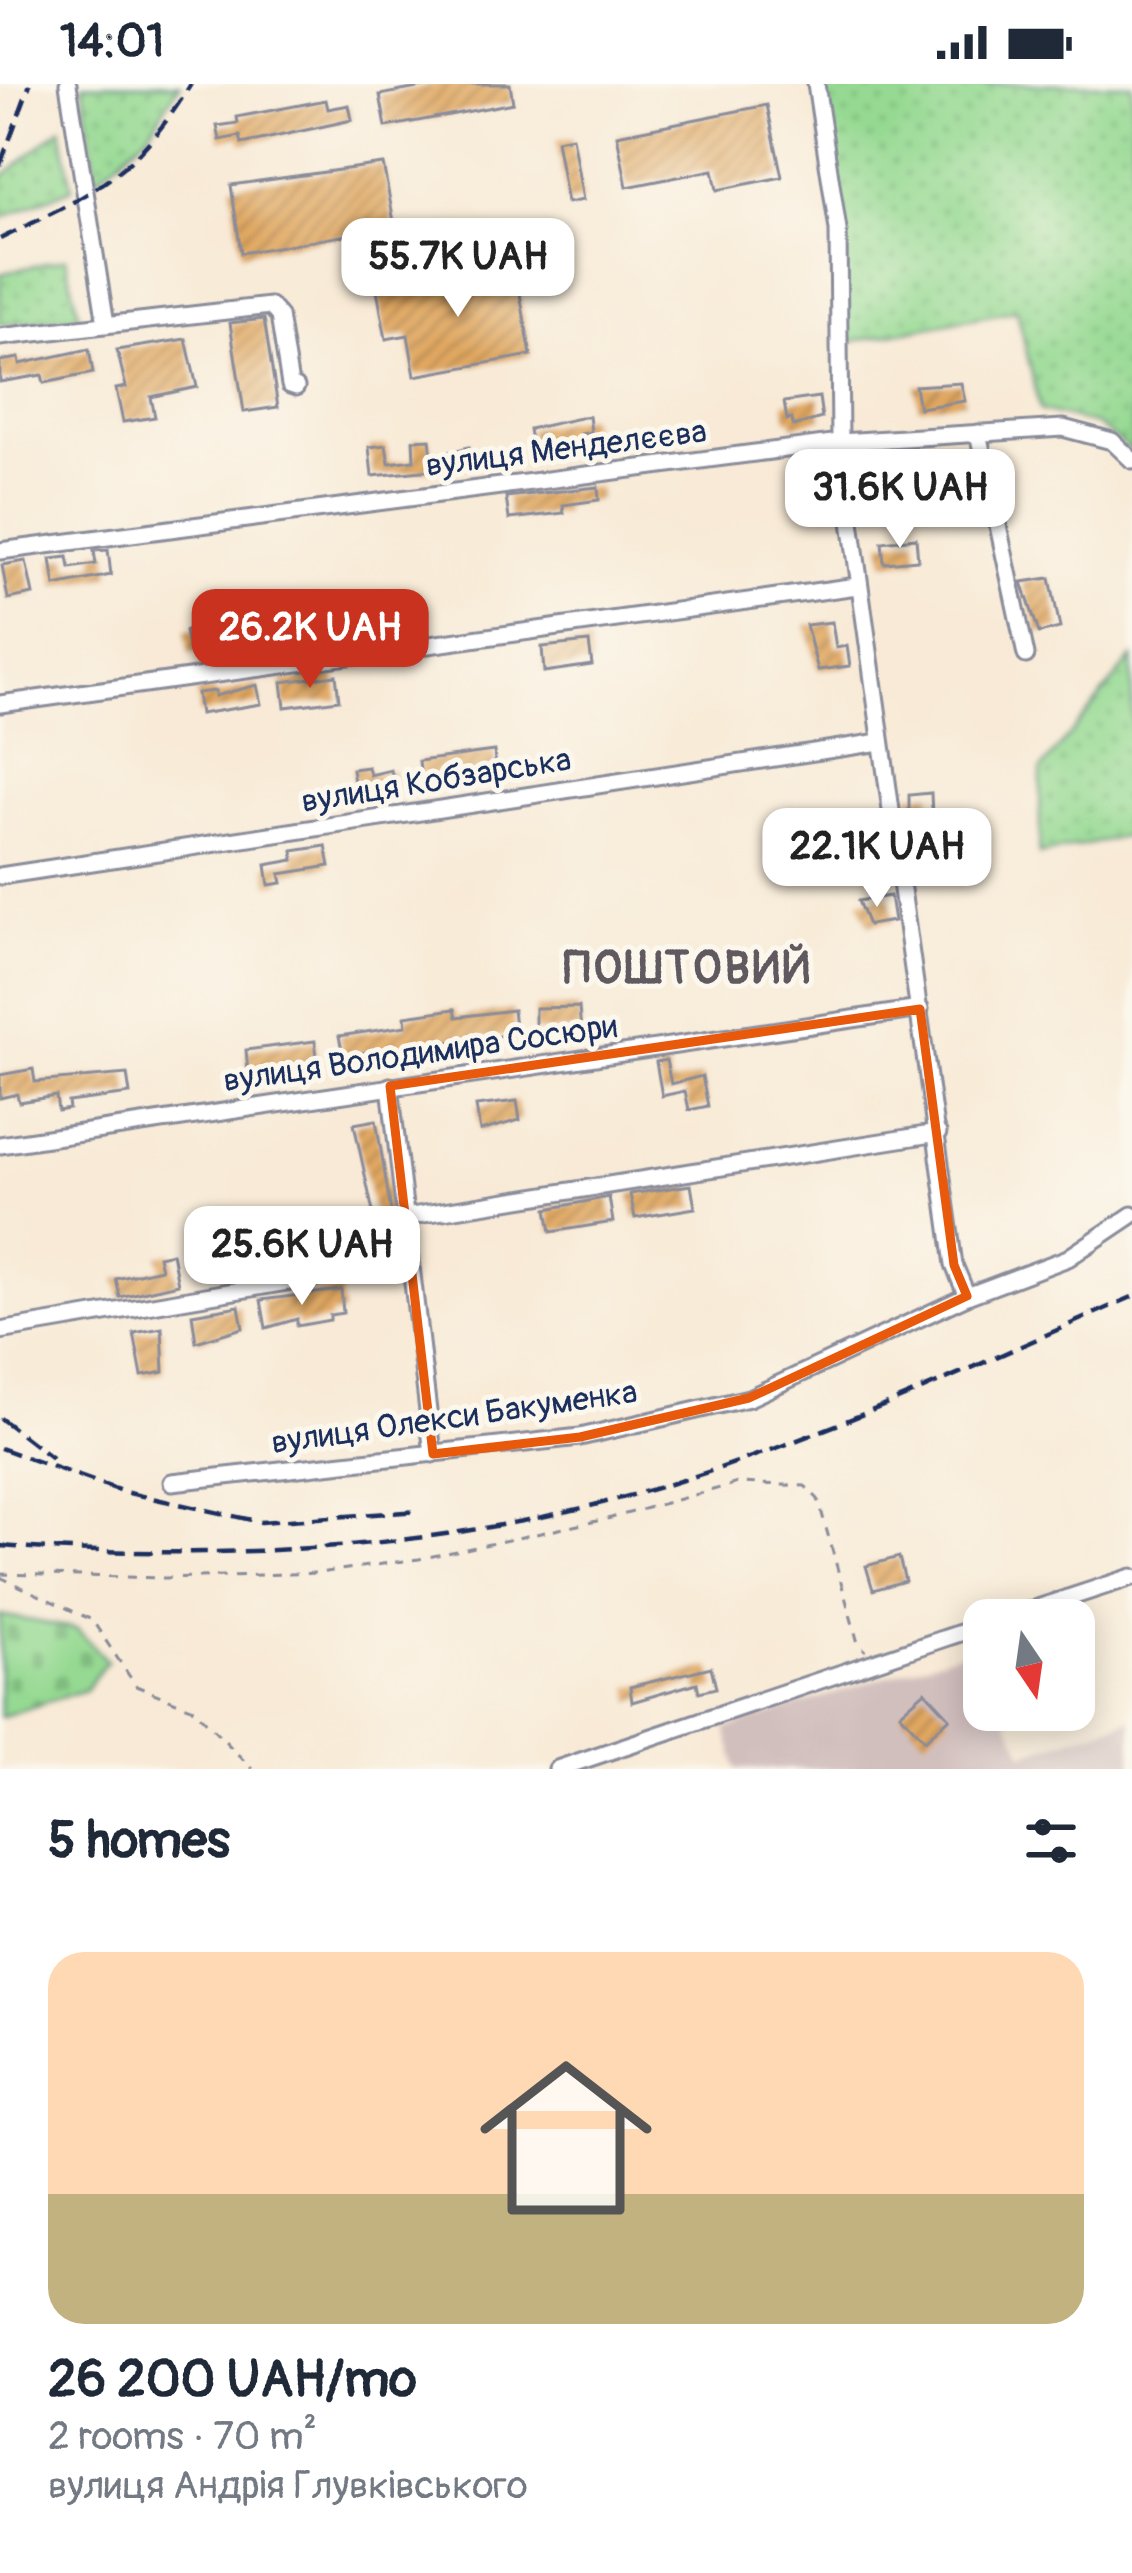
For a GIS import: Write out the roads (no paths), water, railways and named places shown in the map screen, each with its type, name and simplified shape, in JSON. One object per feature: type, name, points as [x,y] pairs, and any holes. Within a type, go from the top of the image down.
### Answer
[{"type":"street","points":[[68,84],[106,325]]},
{"type":"street","points":[[816,84],[838,230],[840,442],[857,586],[954,1265],[967,1296]]},
{"type":"street","points":[[0,337],[270,306],[279,316],[290,385],[296,387]]},
{"type":"street","name":"вулиця Менделєєва","points":[[0,550],[840,442],[1064,428],[1112,441],[1132,460]]},
{"type":"street","points":[[978,433],[1026,656]]},
{"type":"street","points":[[0,704],[857,586]]},
{"type":"street","name":"вулиця Кобзарська","points":[[0,876],[880,742]]},
{"type":"street","name":"вулиця Володимира Сосюри","points":[[0,1145],[920,1009]]},
{"type":"street","points":[[389,1085],[433,1454]]},
{"type":"street","points":[[405,1217],[938,1133]]},
{"type":"street","name":"вулиця Олекси Бакуменка","points":[[172,1482],[580,1437],[749,1398],[967,1296],[1068,1258],[1132,1215]]},
{"type":"street","points":[[0,1331],[410,1261]]},
{"type":"street","points":[[1065,1599],[1132,1577]]},
{"type":"street","points":[[557,1769],[963,1632]]},
{"type":"railway","points":[[0,165],[30,84]]},
{"type":"railway","points":[[0,239],[109,179],[150,141],[191,84]]},
{"type":"railway","points":[[0,1546],[229,1552],[381,1542],[532,1519],[741,1461],[1132,1297]]},
{"type":"railway","points":[[0,1418],[52,1458]]},
{"type":"railway","points":[[0,1448],[124,1492],[261,1522],[418,1511]]},
{"type":"district","name":"ПОШТОВИЙ","points":[[688,967]]}]
